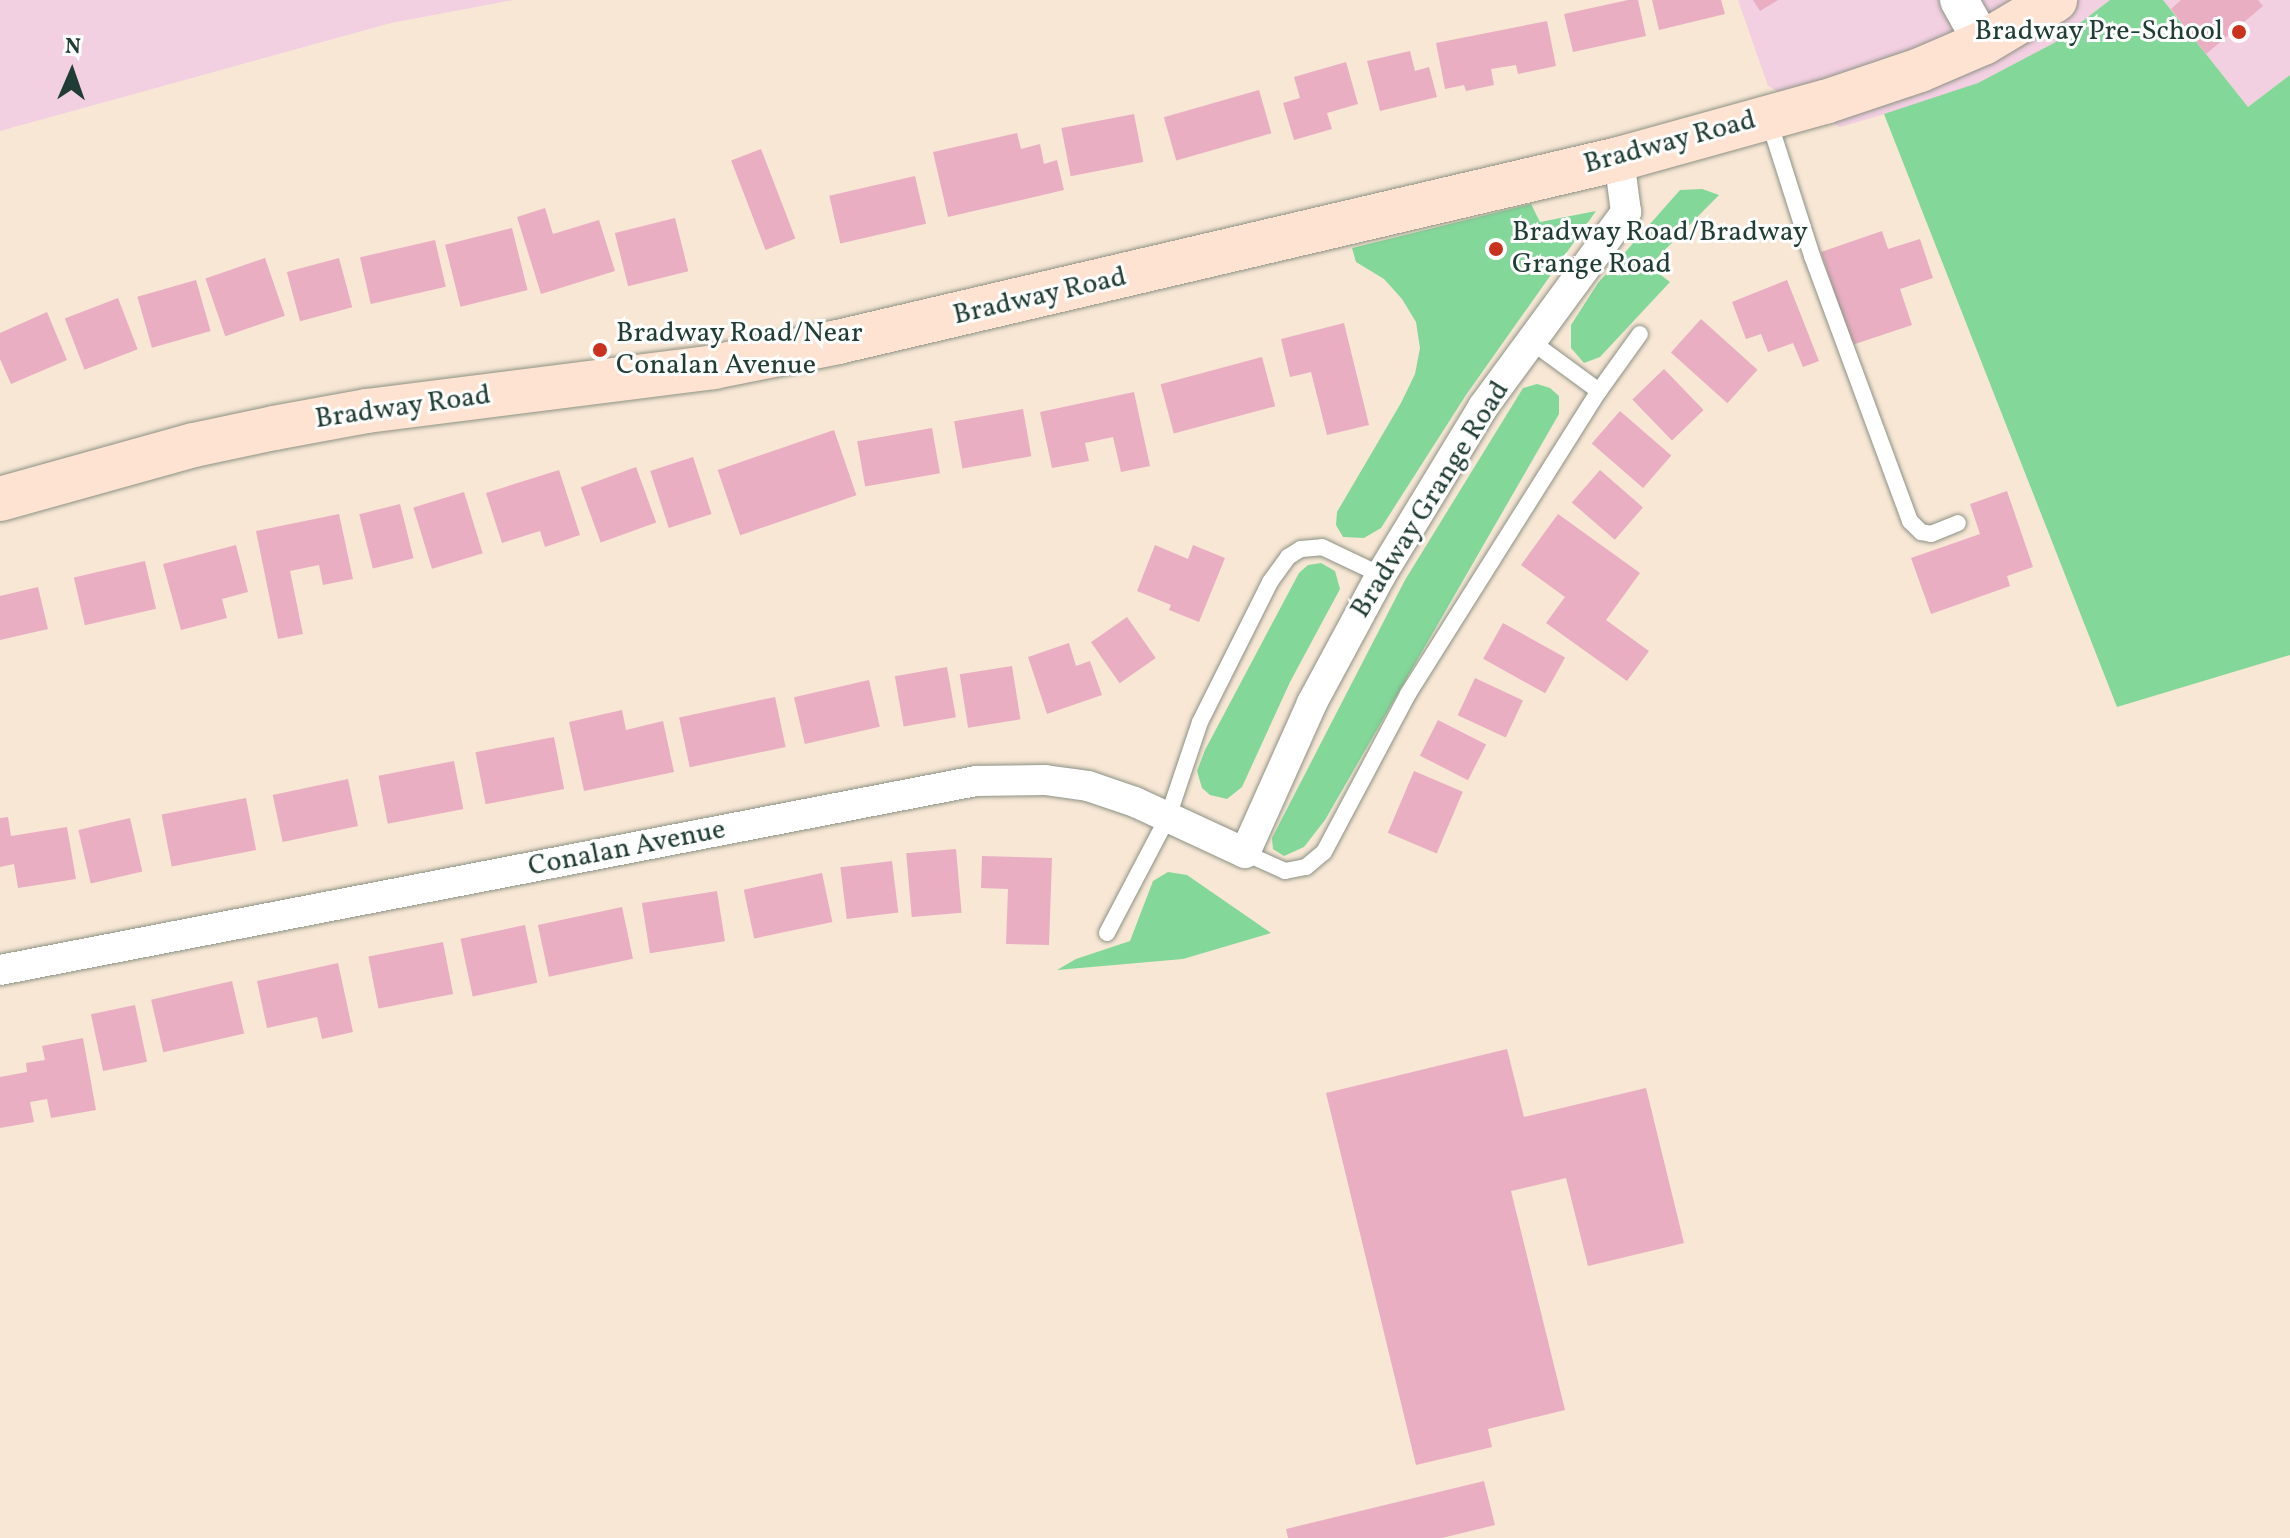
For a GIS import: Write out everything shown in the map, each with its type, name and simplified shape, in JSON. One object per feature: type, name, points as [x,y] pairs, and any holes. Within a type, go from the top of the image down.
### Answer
[{"type":"main road","name":"Bradway Road","points":[[0,499],[194,445],[274,428],[367,411],[713,367],[838,342],[1619,159],[1920,70],[1983,43],[2055,0]]},
{"type":"street","points":[[1959,0],[1983,43]]},
{"type":"street","name":"Bradway Grange Road","points":[[1245,853],[1312,703],[1381,575],[1483,407],[1626,212],[1619,159]]},
{"type":"street","name":"Conalan Avenue","points":[[0,970],[976,781],[1045,780],[1088,786],[1168,817],[1245,853]]},
{"type":"lane","points":[[1768,117],[1812,256],[1910,521],[1921,532],[1931,534],[1958,523]]},
{"type":"lane","points":[[1245,853],[1285,871],[1306,867],[1324,852],[1408,694],[1599,391],[1640,334]]},
{"type":"lane","points":[[1532,342],[1599,391]]},
{"type":"lane","points":[[1107,933],[1168,817],[1200,722],[1270,582],[1288,557],[1301,549],[1322,547],[1381,575]]},
{"type":"shaded area","points":[[0,0],[513,0],[391,23],[0,131]]},
{"type":"shaded area","points":[[1738,0],[2110,0],[2054,43],[1978,83],[1934,100],[1840,127],[1768,86]]},
{"type":"shaded area","name":"Bradway Pre-School","points":[[2163,0],[2290,0],[2290,75],[2248,107]]},
{"type":"green space","points":[[2110,0],[2163,0],[2248,107],[2290,75],[2290,655],[2117,707],[1884,114],[1978,83],[2054,43]]},
{"type":"green space","points":[[1702,189],[1719,195],[1649,266],[1670,282],[1600,357],[1584,363],[1571,348],[1571,325],[1598,283],[1680,190]]},
{"type":"green space","points":[[1531,204],[1540,222],[1596,211],[1466,395],[1381,528],[1364,538],[1343,537],[1336,525],[1337,512],[1401,403],[1415,374],[1420,348],[1416,322],[1402,299],[1384,279],[1356,262],[1352,248]]},
{"type":"green space","points":[[1537,384],[1550,388],[1559,396],[1559,414],[1325,820],[1304,847],[1284,856],[1273,849],[1272,838],[1405,580],[1523,388]]},
{"type":"green space","points":[[1321,563],[1335,571],[1340,589],[1290,682],[1242,787],[1227,799],[1210,795],[1202,788],[1197,771],[1205,750],[1299,573],[1308,565]]},
{"type":"green space","points":[[1168,872],[1187,875],[1271,933],[1183,959],[1057,970],[1076,959],[1130,941],[1153,881]]},
{"type":"building","points":[[1638,0],[1646,36],[1573,52],[1564,14]]},
{"type":"building","points":[[1652,0],[1721,0],[1725,14],[1659,30]]},
{"type":"building","points":[[1753,0],[1778,0],[1760,11]]},
{"type":"building","points":[[2181,0],[2258,0],[2263,6],[2206,54],[2171,9]]},
{"type":"building","points":[[1547,21],[1556,66],[1518,74],[1516,65],[1491,69],[1494,85],[1466,91],[1464,85],[1445,89],[1436,43]]},
{"type":"building","points":[[1410,51],[1415,71],[1429,67],[1437,97],[1380,111],[1367,61]]},
{"type":"building","points":[[1346,62],[1358,104],[1327,113],[1332,129],[1294,140],[1283,103],[1300,98],[1294,77]]},
{"type":"building","points":[[1259,90],[1271,133],[1176,161],[1164,117]]},
{"type":"building","points":[[1134,114],[1143,162],[1071,176],[1061,128]]},
{"type":"building","points":[[1017,133],[1021,149],[1040,144],[1044,164],[1057,160],[1064,190],[948,217],[933,152]]},
{"type":"building","points":[[761,149],[795,239],[766,250],[731,160]]},
{"type":"building","points":[[915,176],[926,224],[840,244],[829,196]]},
{"type":"building","points":[[545,208],[553,234],[599,220],[615,271],[541,294],[517,217]]},
{"type":"building","points":[[675,218],[688,271],[628,286],[615,233]]},
{"type":"building","points":[[512,228],[527,290],[461,307],[445,245]]},
{"type":"building","points":[[1882,231],[1888,249],[1920,239],[1933,278],[1900,289],[1912,325],[1852,345],[1821,252]]},
{"type":"building","points":[[435,240],[446,287],[371,304],[360,257]]},
{"type":"building","points":[[265,258],[285,316],[225,336],[205,279]]},
{"type":"building","points":[[339,258],[352,307],[300,321],[287,272]]},
{"type":"building","points":[[196,280],[211,331],[152,348],[137,297]]},
{"type":"building","points":[[1787,280],[1819,361],[1803,367],[1793,343],[1768,352],[1761,334],[1746,339],[1732,302]]},
{"type":"building","points":[[118,298],[138,349],[84,370],[65,318]]},
{"type":"building","points":[[47,312],[67,360],[11,384],[0,359],[0,333]]},
{"type":"building","points":[[1701,319],[1757,370],[1727,403],[1671,352]]},
{"type":"building","points":[[1344,323],[1369,425],[1327,435],[1311,372],[1290,377],[1281,339]]},
{"type":"building","points":[[1262,357],[1275,406],[1174,433],[1161,384]]},
{"type":"building","points":[[1664,369],[1704,410],[1672,441],[1632,400]]},
{"type":"building","points":[[1134,392],[1150,466],[1121,472],[1113,437],[1085,443],[1089,461],[1052,468],[1040,412]]},
{"type":"building","points":[[1023,409],[1031,456],[962,468],[954,421]]},
{"type":"building","points":[[1620,411],[1671,456],[1643,488],[1592,443]]},
{"type":"building","points":[[932,428],[940,473],[865,486],[857,441]]},
{"type":"building","points":[[834,430],[856,495],[740,535],[718,470]]},
{"type":"building","points":[[693,457],[712,514],[669,528],[650,471]]},
{"type":"building","points":[[636,467],[656,522],[601,543],[581,487]]},
{"type":"building","points":[[559,470],[580,535],[545,547],[540,531],[502,543],[486,493]]},
{"type":"building","points":[[1600,470],[1643,507],[1615,540],[1572,502]]},
{"type":"building","points":[[2007,491],[2033,567],[2007,576],[2010,586],[1931,614],[1911,558],[1980,534],[1970,504]]},
{"type":"building","points":[[464,492],[483,553],[432,569],[413,507]]},
{"type":"building","points":[[400,504],[414,558],[373,568],[359,514]]},
{"type":"building","points":[[339,514],[353,579],[323,585],[319,565],[290,571],[303,634],[278,639],[256,531]]},
{"type":"building","points":[[1558,514],[1640,573],[1606,620],[1649,651],[1627,681],[1546,623],[1565,597],[1521,565]]},
{"type":"building","points":[[236,545],[248,592],[222,599],[227,618],[181,630],[163,564]]},
{"type":"building","points":[[1155,545],[1188,559],[1193,545],[1225,558],[1199,622],[1169,610],[1171,605],[1137,591]]},
{"type":"building","points":[[145,561],[156,609],[85,625],[74,577]]},
{"type":"building","points":[[38,587],[48,629],[0,640],[0,596]]},
{"type":"building","points":[[1127,617],[1156,658],[1120,683],[1091,642]]},
{"type":"building","points":[[1503,623],[1565,657],[1545,693],[1483,659]]},
{"type":"building","points":[[1069,643],[1076,666],[1090,661],[1102,695],[1047,714],[1028,657]]},
{"type":"building","points":[[1012,666],[1020,719],[968,728],[960,674]]},
{"type":"building","points":[[947,667],[956,717],[904,726],[895,676]]},
{"type":"building","points":[[1475,678],[1523,700],[1506,738],[1458,715]]},
{"type":"building","points":[[869,680],[880,727],[805,744],[794,697]]},
{"type":"building","points":[[775,697],[786,747],[690,767],[679,717]]},
{"type":"building","points":[[622,710],[626,730],[663,721],[674,772],[584,791],[569,722]]},
{"type":"building","points":[[1438,720],[1486,745],[1468,780],[1420,756]]},
{"type":"building","points":[[554,737],[564,789],[486,804],[475,752]]},
{"type":"building","points":[[454,761],[463,809],[388,824],[378,776]]},
{"type":"building","points":[[1414,771],[1463,792],[1437,853],[1388,833]]},
{"type":"building","points":[[348,779],[358,826],[283,842],[273,795]]},
{"type":"building","points":[[246,798],[256,850],[172,866],[162,814]]},
{"type":"building","points":[[8,817],[11,836],[67,827],[76,879],[18,888],[14,864],[0,867],[0,818]]},
{"type":"building","points":[[130,818],[142,872],[91,884],[78,830]]},
{"type":"building","points":[[956,849],[962,913],[912,917],[906,853]]},
{"type":"building","points":[[982,856],[1052,858],[1049,945],[1006,944],[1008,889],[981,888]]},
{"type":"building","points":[[892,861],[898,913],[847,919],[840,867]]},
{"type":"building","points":[[822,873],[832,922],[754,939],[744,890]]},
{"type":"building","points":[[717,891],[725,941],[650,953],[642,903]]},
{"type":"building","points":[[622,907],[633,959],[549,977],[538,925]]},
{"type":"building","points":[[525,925],[537,983],[473,996],[460,939]]},
{"type":"building","points":[[443,942],[453,994],[379,1009],[368,957]]},
{"type":"building","points":[[338,963],[353,1032],[322,1039],[317,1017],[267,1028],[257,981]]},
{"type":"building","points":[[232,981],[244,1034],[163,1052],[151,1000]]},
{"type":"building","points":[[135,1005],[147,1062],[103,1071],[91,1014]]},
{"type":"building","points":[[83,1038],[96,1110],[51,1118],[47,1099],[30,1102],[34,1122],[0,1128],[0,1077],[27,1072],[26,1063],[45,1060],[42,1046]]},
{"type":"building","points":[[1507,1049],[1524,1117],[1646,1088],[1684,1243],[1588,1266],[1566,1178],[1511,1191],[1565,1410],[1488,1429],[1492,1447],[1416,1465],[1326,1093]]},
{"type":"building","points":[[1484,1481],[1495,1525],[1442,1538],[1288,1538],[1286,1529]]},
{"type":"place","name":"Bradway Pre-School","points":[[2239,32]]},
{"type":"place","name":"Bradway Road/Bradway Grange Road","points":[[1496,249]]},
{"type":"place","name":"Bradway Road/Near Conalan Avenue","points":[[600,350]]}]
